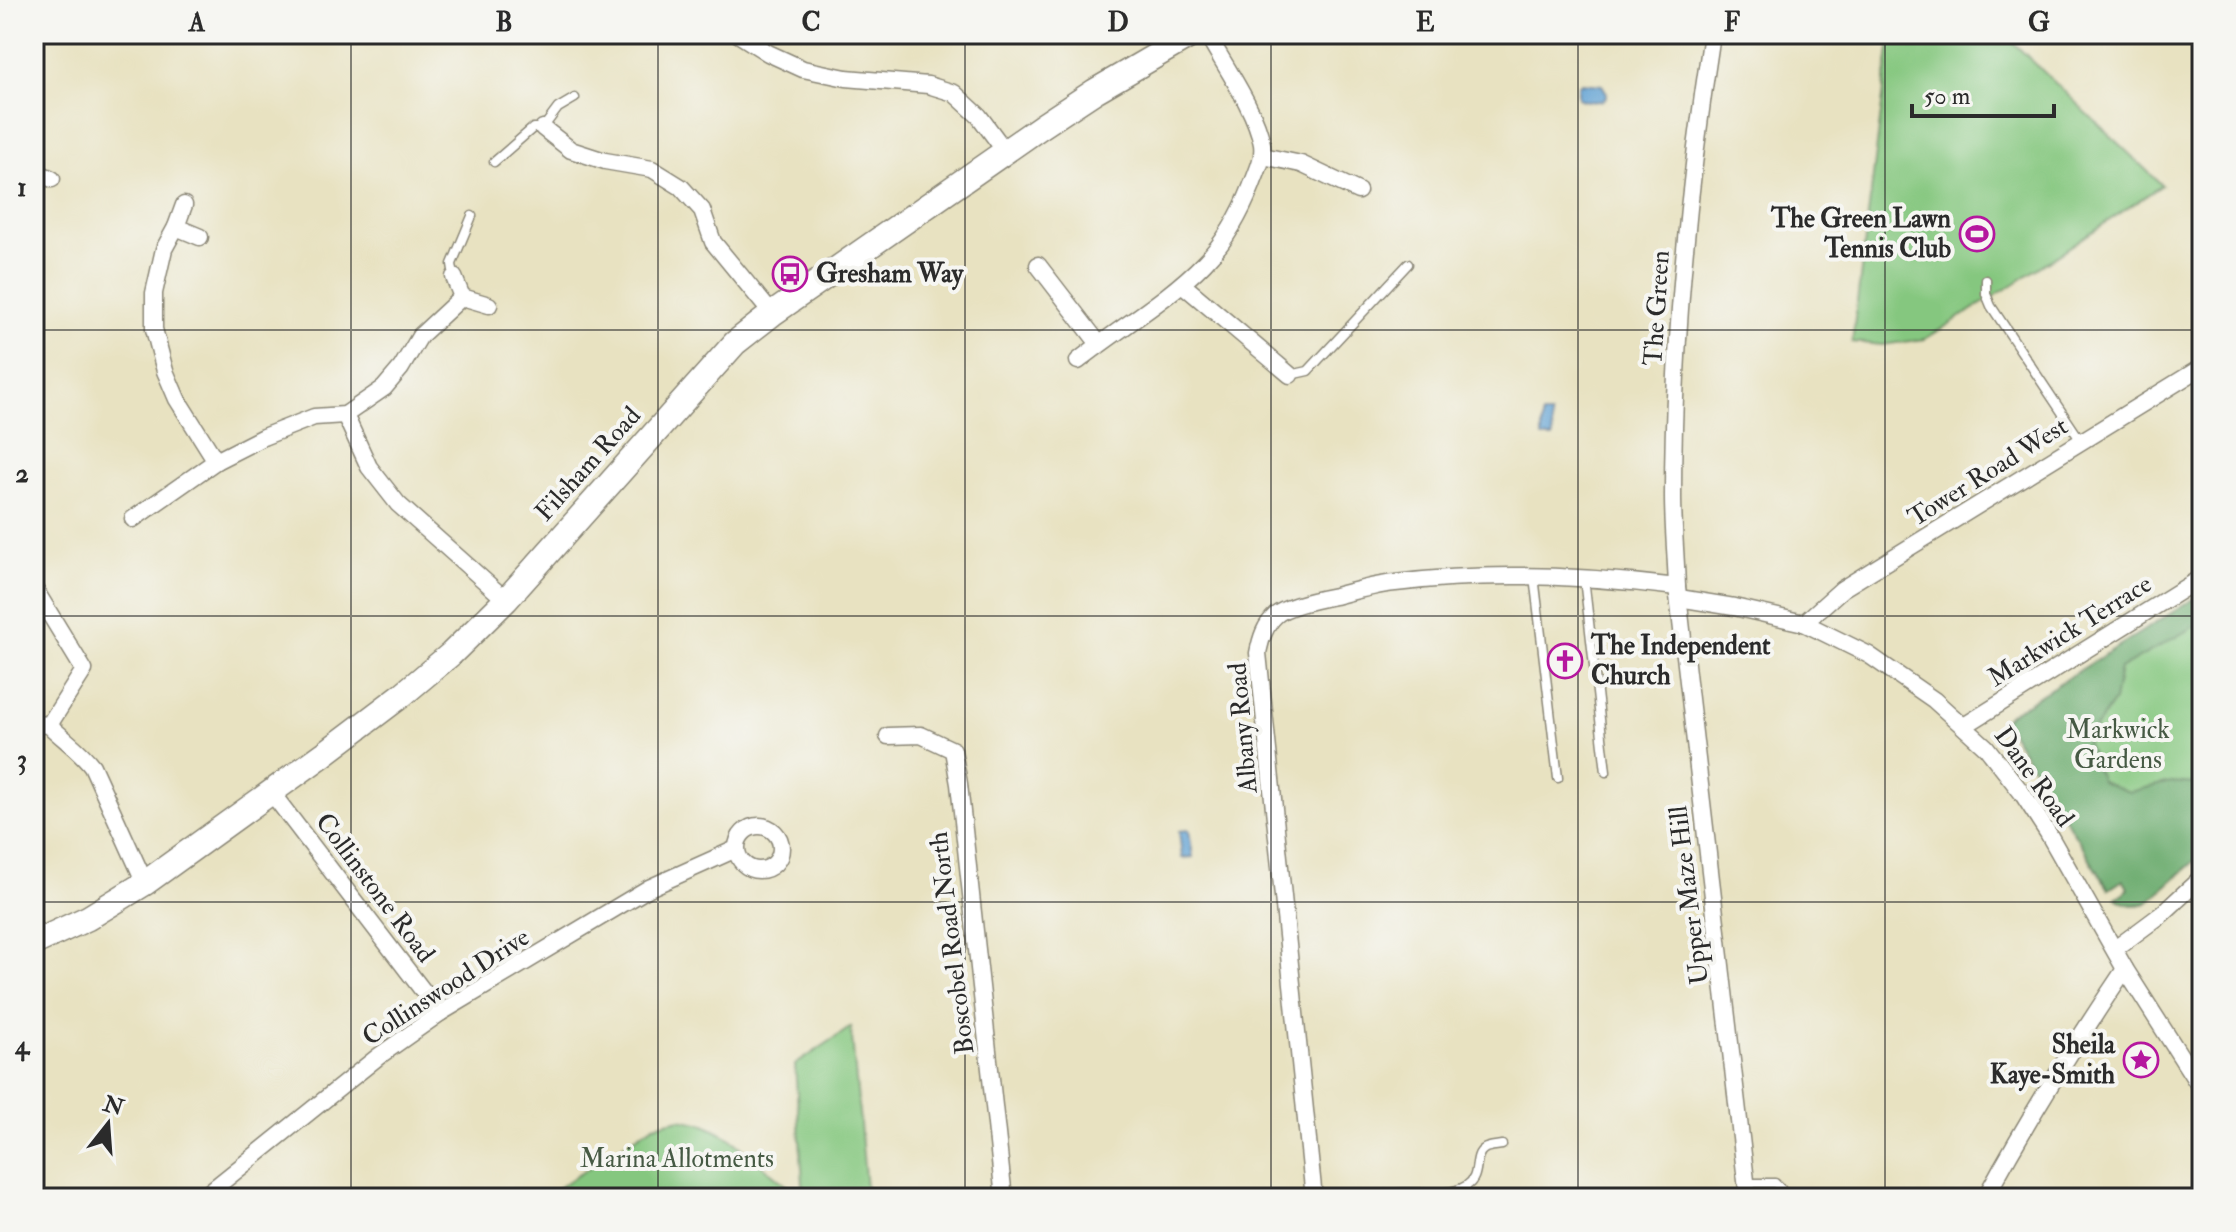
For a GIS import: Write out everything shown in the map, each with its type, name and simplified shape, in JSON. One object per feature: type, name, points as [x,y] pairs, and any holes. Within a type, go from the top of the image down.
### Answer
[{"type":"street","points":[[738,34],[768,53],[803,69],[846,78],[928,85],[954,93],[979,116],[1005,151]]},
{"type":"street","name":"Filsham Road","points":[[34,943],[88,918],[145,883],[402,695],[451,654],[506,600],[735,343],[1005,151],[1095,91],[1193,34]]},
{"type":"street","points":[[1078,361],[1182,284],[1207,261],[1234,224],[1249,194],[1263,156],[1261,142],[1255,122],[1207,34]]},
{"type":"street","name":"The Green","points":[[1678,593],[1673,499],[1683,263],[1698,124],[1712,34]]},
{"type":"street","points":[[543,128],[571,150],[605,161],[652,169],[681,187],[702,210],[713,242],[772,314]]},
{"type":"street","points":[[1263,156],[1301,164],[1358,191]]},
{"type":"street","points":[[34,171],[52,179]]},
{"type":"street","points":[[184,205],[164,249],[154,293],[154,329],[165,371],[177,399],[216,461]]},
{"type":"street","points":[[176,227],[200,237]]},
{"type":"street","points":[[1038,265],[1099,344]]},
{"type":"street","points":[[454,277],[462,297]]},
{"type":"street","points":[[1182,284],[1290,375]]},
{"type":"street","points":[[462,297],[489,305]]},
{"type":"street","points":[[133,519],[155,512],[216,461],[263,437],[314,417],[345,415],[384,388],[401,368],[420,336],[462,297]]},
{"type":"street","name":"Tower Road West","points":[[1804,623],[1842,589],[2202,367]]},
{"type":"street","points":[[345,415],[369,467],[398,504],[506,600]]},
{"type":"street","name":"Albany Road","points":[[1314,1198],[1258,653],[1261,637],[1269,623],[1278,613],[1319,599],[1392,583],[1477,576],[1584,578],[1678,593]]},
{"type":"street","name":"Markwick Terrace","points":[[1964,726],[2202,577]]},
{"type":"street","points":[[34,588],[84,670],[42,724],[81,752],[92,766],[145,883]]},
{"type":"street","name":"Dane Road","points":[[1678,593],[1804,623],[1869,655],[1934,700],[1964,726],[1986,747],[2022,793],[2125,969],[2202,1090]]},
{"type":"street","name":"Upper Maze Hill","points":[[1678,593],[1747,1191]]},
{"type":"street","name":"Boscobel Road North","points":[[888,736],[921,735],[953,750],[1004,1198]]},
{"type":"street","name":"Collinstone Road","points":[[271,792],[440,1013]]},
{"type":"street","name":"Collinswood Drive","points":[[202,1198],[379,1056],[440,1013],[649,888],[736,849]]},
{"type":"street","points":[[2115,949],[2162,914],[2202,877]]},
{"type":"street","points":[[1985,1198],[2020,1133],[2125,969]]},
{"type":"lane","points":[[494,162],[533,128],[543,128],[558,108],[575,98]]},
{"type":"lane","points":[[454,277],[452,264],[472,216]]},
{"type":"lane","points":[[1290,375],[1308,371],[1408,264]]},
{"type":"lane","points":[[1986,280],[1986,294],[1991,306],[2081,442]]},
{"type":"lane","points":[[1534,575],[1558,778]]},
{"type":"lane","points":[[1584,578],[1606,772]]},
{"type":"lane","points":[[1347,1198],[1456,1190],[1468,1185],[1475,1177],[1480,1152],[1485,1147],[1502,1145]]},
{"type":"lane","points":[[1747,1191],[1775,1183],[1786,1198]]},
{"type":"green space","name":"The Green Lawn Tennis Club","points":[[1891,34],[2004,34],[2162,185],[1925,339],[1882,345],[1852,342]]},
{"type":"green space","name":"Markwick Gardens","points":[[2202,594],[2202,854],[2147,903],[2127,904],[2116,898],[2129,889],[2123,880],[2109,889],[2004,721],[2007,716]]},
{"type":"green space","name":"Markwick Gardens","points":[[2202,594],[2202,622],[2120,669],[2114,701],[2086,741],[2101,781],[2129,792],[2170,782],[2196,784],[2202,775],[2202,854],[2147,903],[2127,904],[2116,898],[2129,889],[2123,880],[2109,889],[2004,721],[2007,716]]},
{"type":"green space","name":"Marina Allotments","points":[[851,1027],[867,1198],[804,1198],[795,1065]]},
{"type":"green space","name":"Marina Allotments","points":[[680,1119],[703,1124],[730,1138],[801,1198],[543,1198],[654,1125]]},
{"type":"water","points":[[1582,83],[1602,85],[1607,93],[1605,99],[1592,102],[1578,98],[1578,86]]},
{"type":"water","points":[[1542,415],[1551,415],[1553,438],[1542,438]]},
{"type":"water","points":[[1189,830],[1193,857],[1182,858],[1179,831]]},
{"type":"place","name":"The Green Lawn Tennis Club","points":[[1977,234]]},
{"type":"place","name":"Gresham Way","points":[[790,274]]},
{"type":"place","name":"The Independent Church","points":[[1565,661]]},
{"type":"place","name":"Sheila Kaye-Smith","points":[[2141,1060]]}]
